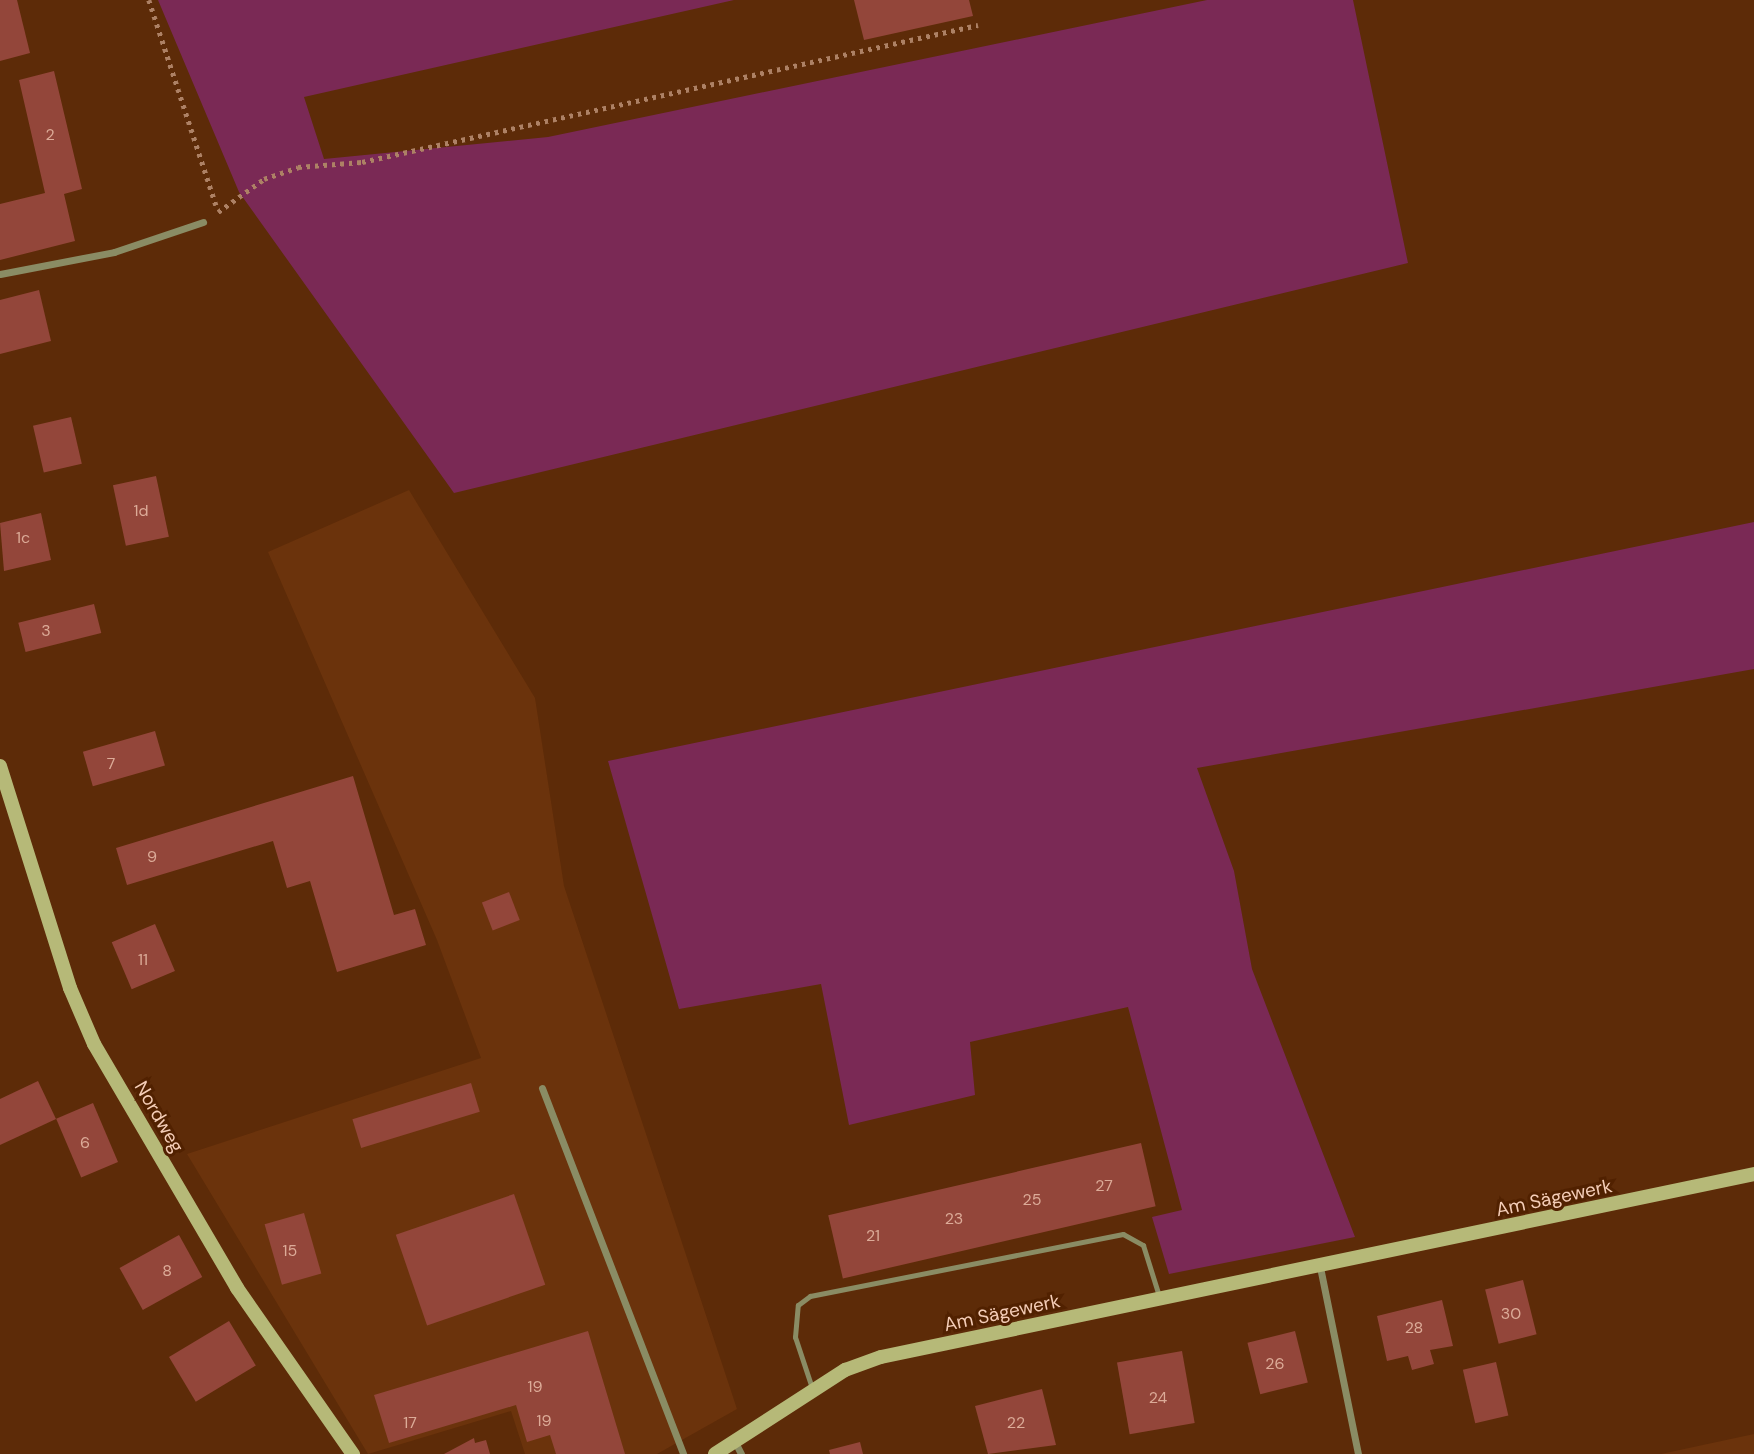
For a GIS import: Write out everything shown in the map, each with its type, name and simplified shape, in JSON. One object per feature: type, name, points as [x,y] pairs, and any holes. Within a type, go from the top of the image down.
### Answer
[{"type":"street","points":[[0,274],[114,252],[203,222]]},
{"type":"street","name":"Nordweg","points":[[0,766],[70,988],[94,1044],[237,1288],[353,1454]]},
{"type":"street","points":[[542,1088],[683,1454]]},
{"type":"street","name":"Am Sägewerk","points":[[715,1454],[738,1448],[845,1370],[881,1357],[1754,1174]]},
{"type":"street","points":[[1320,1267],[1358,1454]]},
{"type":"lane","points":[[813,1391],[795,1337],[797,1305],[810,1296],[1123,1234],[1143,1245],[1160,1300]]},
{"type":"path","points":[[149,0],[218,212],[264,179],[298,167],[362,162],[978,25]]},
{"type":"shaded area","points":[[158,0],[734,0],[304,97],[324,159],[548,137],[1207,0],[1353,0],[1408,263],[454,493],[239,192]]},
{"type":"shaded area","points":[[409,490],[535,698],[564,886],[737,1409],[657,1454],[525,1454],[511,1411],[368,1454],[187,1154],[481,1058],[437,940],[268,552]]},
{"type":"shaded area","points":[[1754,522],[1754,669],[1197,768],[1234,871],[1252,969],[1355,1237],[1169,1274],[1152,1217],[1182,1210],[1128,1007],[970,1042],[975,1095],[849,1125],[821,984],[679,1009],[608,761]]},
{"type":"shaded area","points":[[1754,1434],[1754,1454],[1661,1454]]},
{"type":"building","points":[[0,0],[17,0],[30,53],[0,61]]},
{"type":"building","points":[[854,0],[969,0],[973,16],[864,40]]},
{"type":"building","points":[[54,71],[82,189],[64,194],[75,241],[0,260],[0,204],[45,193],[19,80]]},
{"type":"building","points":[[39,290],[51,341],[0,354],[0,300]]},
{"type":"building","points":[[71,417],[82,464],[44,473],[33,426]]},
{"type":"building","points":[[156,476],[169,537],[126,546],[113,485]]},
{"type":"building","points":[[41,513],[51,560],[4,571],[0,523]]},
{"type":"building","points":[[94,604],[101,633],[26,652],[18,623]]},
{"type":"building","points":[[155,731],[165,766],[93,786],[83,752]]},
{"type":"building","points":[[353,776],[394,915],[415,909],[426,945],[337,972],[310,881],[287,888],[273,841],[127,885],[116,848]]},
{"type":"building","points":[[509,892],[520,920],[493,930],[482,902]]},
{"type":"building","points":[[155,924],[175,971],[132,989],[112,942]]},
{"type":"building","points":[[38,1081],[56,1119],[0,1145],[0,1099]]},
{"type":"building","points":[[471,1083],[480,1112],[361,1148],[352,1119]]},
{"type":"building","points":[[93,1103],[118,1162],[81,1178],[56,1119]]},
{"type":"building","points":[[1141,1143],[1156,1206],[843,1279],[828,1215]]},
{"type":"building","points":[[514,1194],[545,1285],[427,1325],[396,1235]]},
{"type":"building","points":[[304,1213],[321,1274],[282,1285],[265,1224]]},
{"type":"building","points":[[179,1235],[202,1277],[143,1310],[120,1268]]},
{"type":"building","points":[[1523,1280],[1537,1334],[1499,1344],[1485,1289]]},
{"type":"building","points":[[1442,1300],[1453,1346],[1430,1350],[1434,1364],[1412,1370],[1408,1356],[1387,1361],[1377,1316]]},
{"type":"building","points":[[229,1321],[256,1366],[196,1402],[169,1357]]},
{"type":"building","points":[[588,1331],[625,1454],[556,1454],[550,1435],[527,1442],[516,1405],[389,1443],[374,1395]]},
{"type":"building","points":[[1295,1331],[1308,1382],[1260,1394],[1247,1343]]},
{"type":"building","points":[[1182,1351],[1195,1423],[1130,1434],[1117,1362]]},
{"type":"building","points":[[1496,1362],[1508,1416],[1475,1423],[1463,1370]]},
{"type":"building","points":[[1042,1389],[1056,1445],[988,1454],[975,1406]]},
{"type":"building","points":[[474,1438],[475,1443],[486,1440],[490,1454],[444,1454]]},
{"type":"building","points":[[860,1442],[863,1454],[830,1454],[829,1450]]}]
